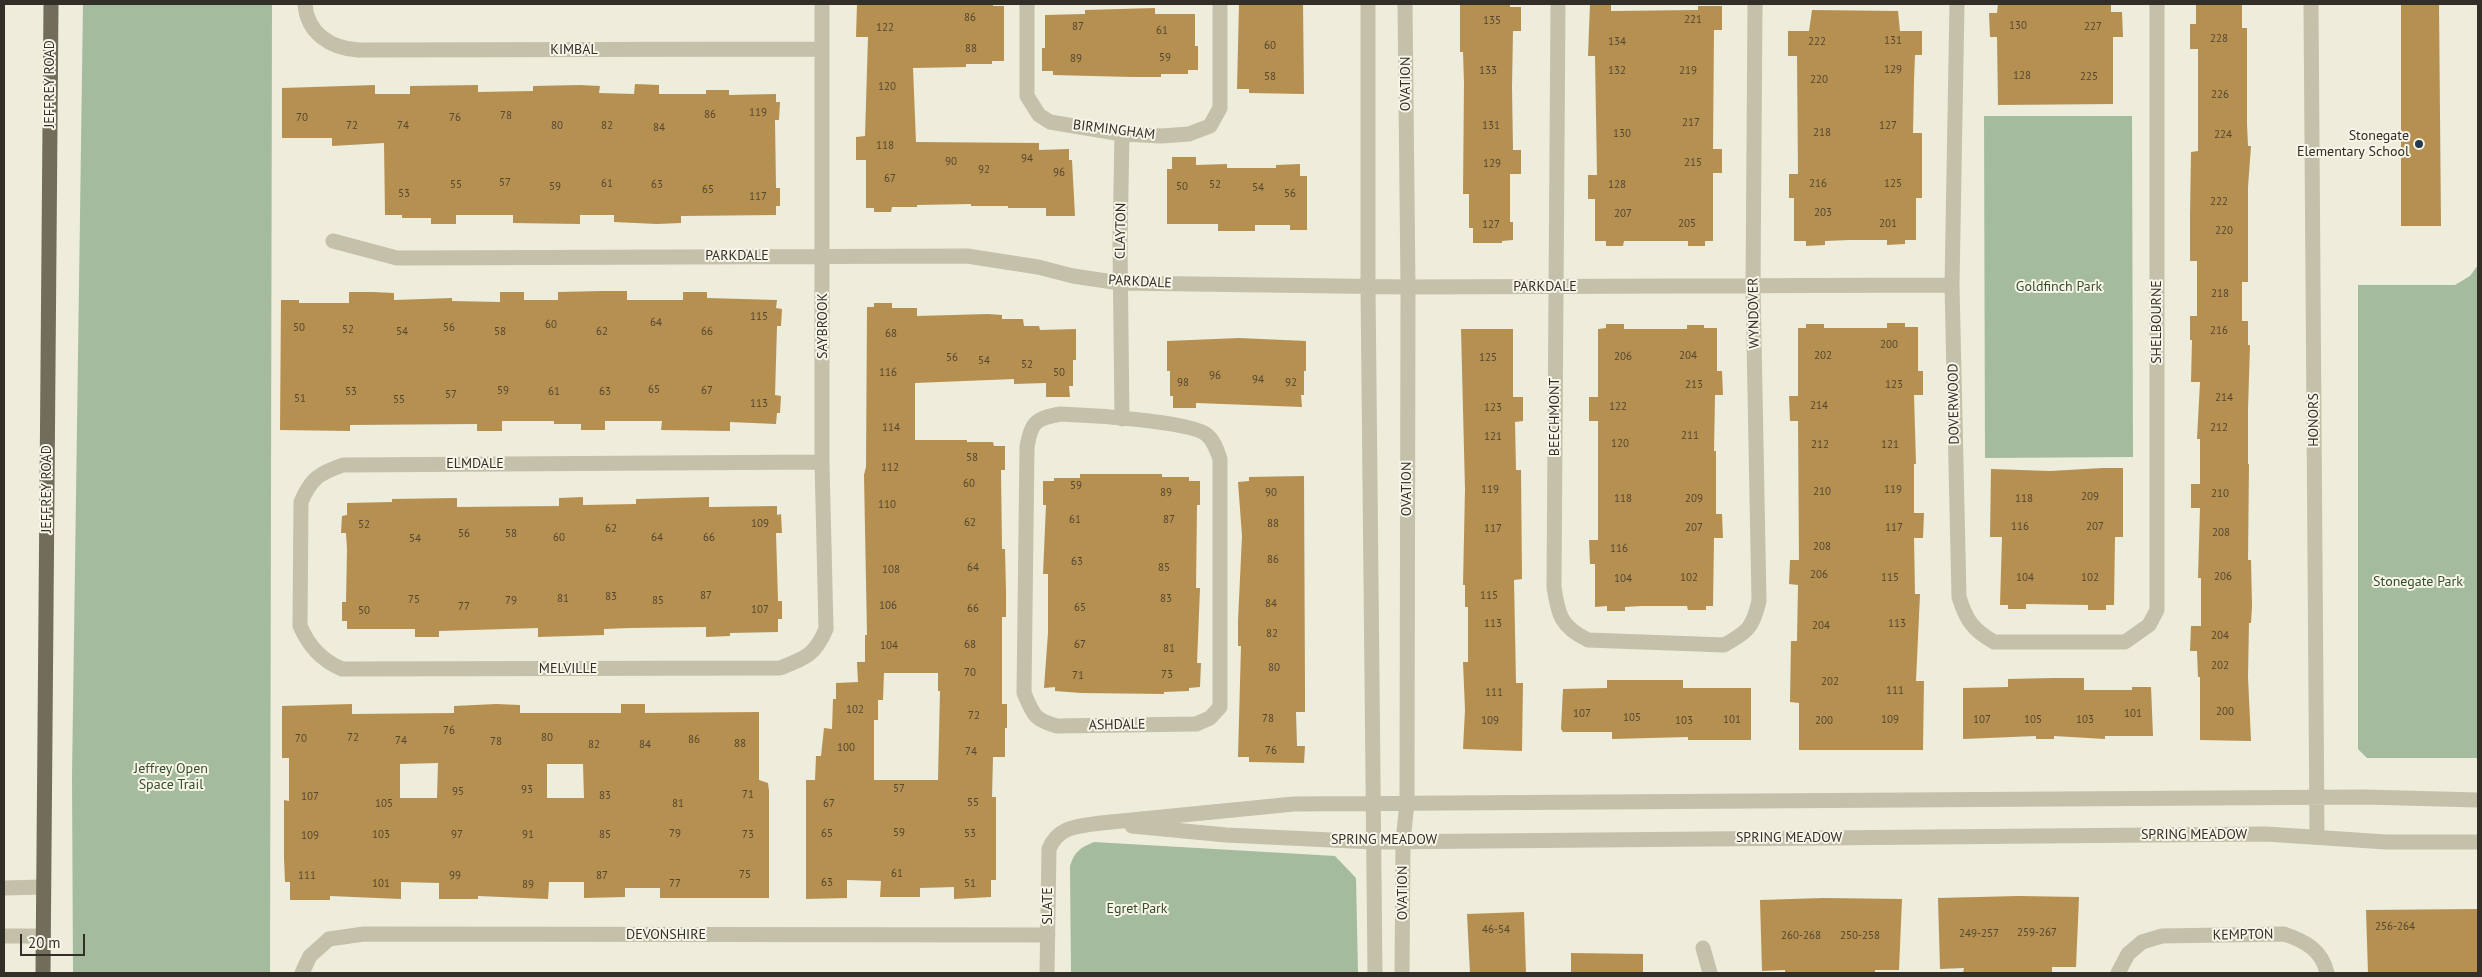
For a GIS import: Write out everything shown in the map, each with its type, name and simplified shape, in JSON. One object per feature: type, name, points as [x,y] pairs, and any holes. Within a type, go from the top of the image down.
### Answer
[{"type":"main road","name":"JEFFREY ROAD","points":[[43,973],[51,4]]},
{"type":"street","name":"KIMBAL","points":[[305,4],[307,20],[315,33],[329,43],[345,49],[821,50]]},
{"type":"street","name":"SAYBROOK","points":[[819,647],[826,629],[822,462],[822,4]]},
{"type":"street","name":"BIRMINGHAM","points":[[1027,4],[1027,96],[1032,107],[1039,115],[1050,122],[1122,134],[1162,136],[1189,134],[1210,126],[1220,108],[1220,4]]},
{"type":"street","name":"OVATION","points":[[1368,4],[1368,286],[1375,973]]},
{"type":"street","name":"OVATION","points":[[1402,973],[1403,840],[1407,803],[1408,287],[1405,4]]},
{"type":"street","name":"BEECHMONT","points":[[1558,4],[1554,587],[1558,614],[1570,629],[1588,640],[1724,645],[1744,635],[1754,622]]},
{"type":"street","name":"WYNDOVER","points":[[1754,4],[1753,287],[1759,601],[1754,622]]},
{"type":"street","name":"DOVERWOOD","points":[[1957,4],[1952,285],[1959,597],[1964,613],[1976,632],[1994,642],[2125,642],[2139,634]]},
{"type":"street","name":"SHELBOURNE","points":[[2139,634],[2149,625],[2157,610],[2157,4]]},
{"type":"street","name":"HONORS","points":[[2311,4],[2317,836]]},
{"type":"street","name":"CLAYTON","points":[[1122,134],[1120,282],[1122,419]]},
{"type":"street","name":"PARKDALE","points":[[332,241],[397,258],[823,255],[967,256],[999,260],[1073,276],[1120,282],[1408,287],[1952,285]]},
{"type":"street","name":"ASHDALE","points":[[1061,414],[1122,419],[1186,426],[1206,434],[1214,444],[1220,459],[1220,707],[1210,718],[1196,724],[1057,726],[1041,722],[1031,709],[1024,692],[1027,447],[1030,430],[1042,417],[1061,414]]},
{"type":"street","name":"ELMDALE","points":[[316,653],[307,641],[300,626],[301,502],[308,485],[323,472],[344,465],[822,462]]},
{"type":"street","name":"MELVILLE","points":[[316,653],[327,663],[342,669],[780,668],[802,660],[819,647]]},
{"type":"street","name":"SPRING MEADOW","points":[[1053,839],[1070,828],[1101,822],[1294,804],[2316,799],[2478,800]]},
{"type":"street","name":"SPRING MEADOW","points":[[1101,822],[1226,835],[1373,842],[1403,840],[2266,834],[2386,842],[2478,842]]},
{"type":"street","name":"SLATE","points":[[1048,973],[1048,864],[1053,839]]},
{"type":"street","points":[[4,888],[43,887]]},
{"type":"street","name":"DEVONSHIRE","points":[[302,973],[310,956],[329,939],[364,934],[1048,935]]},
{"type":"street","name":"KEMPTON","points":[[2118,973],[2128,954],[2142,942],[2162,936],[2284,934],[2302,940],[2314,949],[2325,965],[2327,973]]},
{"type":"street","points":[[4,936],[43,936]]},
{"type":"street","points":[[1703,948],[1710,973]]},
{"type":"green space","name":"Jeffrey Open Space Trail","points":[[83,4],[272,4],[270,973],[73,973],[72,776]]},
{"type":"green space","name":"Goldfinch Park","points":[[1984,116],[2132,116],[2133,457],[1985,458]]},
{"type":"green space","name":"Stonegate Park","points":[[2478,265],[2478,758],[2367,758],[2358,749],[2358,285],[2455,285],[2470,276]]},
{"type":"green space","name":"Egret Park","points":[[1094,842],[1335,856],[1356,878],[1358,973],[1071,973],[1070,866],[1079,851]]},
{"type":"building","points":[[857,4],[993,4],[993,6],[1004,6],[1004,61],[992,61],[992,64],[966,64],[966,67],[913,68],[916,142],[1039,143],[1039,150],[1069,149],[1069,160],[1072,160],[1075,216],[1046,216],[1046,208],[1008,208],[1008,206],[971,206],[971,204],[892,207],[891,212],[874,212],[874,208],[866,208],[866,160],[856,160],[856,137],[865,136],[868,37],[856,37]]},
{"type":"building","points":[[1239,4],[1303,4],[1304,94],[1249,93],[1249,89],[1237,89]]},
{"type":"building","points":[[1460,4],[1510,4],[1510,7],[1521,7],[1521,31],[1513,31],[1512,87],[1513,150],[1521,150],[1521,174],[1510,174],[1510,222],[1513,222],[1513,240],[1502,241],[1502,243],[1473,243],[1473,228],[1469,228],[1469,194],[1463,194],[1464,83],[1463,52],[1460,52]]},
{"type":"building","points":[[1590,4],[1611,4],[1611,11],[1698,10],[1698,6],[1722,6],[1722,30],[1714,30],[1713,149],[1722,149],[1722,173],[1713,173],[1713,241],[1705,241],[1705,246],[1688,246],[1688,241],[1624,241],[1623,246],[1606,246],[1606,241],[1595,241],[1595,199],[1588,199],[1588,175],[1597,175],[1595,56],[1588,56]]},
{"type":"building","points":[[1998,4],[2111,4],[2111,12],[2122,12],[2123,37],[2113,37],[2113,104],[1998,105],[1997,37],[1990,37],[1989,13],[1997,13]]},
{"type":"building","points":[[2196,4],[2242,4],[2242,28],[2247,28],[2247,124],[2248,146],[2251,146],[2248,187],[2248,282],[2242,282],[2242,321],[2248,321],[2248,345],[2250,345],[2248,560],[2251,560],[2252,606],[2251,623],[2249,623],[2248,677],[2251,741],[2200,740],[2200,677],[2198,677],[2197,651],[2190,651],[2191,626],[2201,626],[2201,578],[2198,578],[2200,508],[2191,508],[2191,484],[2200,484],[2200,439],[2197,439],[2200,382],[2191,382],[2192,340],[2190,340],[2190,316],[2197,316],[2197,261],[2190,261],[2191,152],[2198,151],[2198,49],[2190,49],[2190,24],[2196,24]]},
{"type":"building","points":[[2401,4],[2439,4],[2441,226],[2401,226]]},
{"type":"building","points":[[1155,8],[1155,14],[1195,14],[1195,46],[1198,46],[1198,70],[1188,70],[1188,74],[1161,74],[1161,77],[1053,75],[1053,71],[1042,71],[1042,48],[1045,48],[1045,15],[1085,14],[1085,10]]},
{"type":"building","points":[[1812,10],[1898,11],[1900,31],[1922,31],[1922,55],[1915,55],[1914,81],[1913,133],[1922,133],[1922,198],[1916,198],[1916,240],[1905,240],[1905,244],[1887,245],[1887,240],[1825,241],[1825,245],[1806,246],[1806,241],[1794,241],[1794,198],[1789,198],[1789,174],[1798,174],[1797,56],[1788,56],[1788,31],[1809,31]]},
{"type":"building","points":[[635,84],[659,85],[659,94],[706,94],[706,90],[729,90],[729,95],[776,94],[776,102],[780,102],[779,120],[775,120],[776,188],[780,188],[780,206],[776,206],[776,215],[681,216],[681,223],[657,224],[614,222],[614,215],[580,215],[580,224],[513,223],[513,215],[456,215],[456,224],[431,224],[431,218],[402,218],[402,215],[385,215],[384,143],[332,146],[332,138],[282,138],[282,88],[375,85],[375,94],[410,94],[410,86],[478,85],[478,92],[533,91],[533,86],[580,85],[600,86],[599,93],[634,94]]},
{"type":"building","points":[[1172,157],[1196,157],[1196,165],[1227,164],[1227,168],[1276,168],[1276,165],[1300,164],[1300,176],[1307,176],[1307,230],[1290,230],[1290,225],[1255,225],[1255,231],[1218,231],[1218,224],[1167,224],[1167,169],[1172,169]]},
{"type":"building","points":[[627,291],[627,300],[683,300],[683,292],[707,292],[707,298],[777,300],[776,308],[782,309],[781,326],[777,326],[775,395],[781,396],[780,413],[777,413],[776,424],[730,422],[730,431],[661,430],[662,421],[605,421],[605,430],[581,430],[581,424],[554,424],[554,421],[502,421],[502,431],[477,431],[477,424],[350,425],[350,431],[280,430],[281,300],[299,300],[299,303],[349,303],[349,292],[373,292],[394,293],[394,300],[452,298],[452,301],[500,302],[500,292],[524,292],[524,300],[558,300],[558,292]]},
{"type":"building","points":[[874,303],[892,303],[892,308],[917,308],[917,316],[1002,315],[1002,319],[1023,319],[1024,326],[1039,326],[1040,330],[1076,329],[1076,360],[1073,360],[1073,386],[1069,386],[1070,397],[1046,397],[1046,383],[1014,384],[1014,379],[915,383],[915,440],[967,440],[967,442],[993,442],[994,446],[1005,446],[1005,470],[1001,470],[1002,549],[1005,549],[1006,592],[1006,617],[1002,617],[1002,704],[1007,704],[1007,728],[1005,728],[1005,757],[993,757],[992,797],[996,797],[996,880],[991,880],[991,897],[954,899],[954,887],[920,888],[920,897],[880,897],[881,881],[847,880],[847,898],[806,899],[806,780],[815,780],[816,756],[821,756],[824,728],[832,729],[833,699],[836,699],[836,683],[858,682],[857,662],[865,662],[865,635],[867,635],[864,475],[866,467],[867,307],[874,307]],"holes":[[[884,673],[938,673],[938,691],[940,691],[938,780],[874,780],[874,720],[878,720],[878,700],[883,700]]]},
{"type":"building","points":[[1887,323],[1905,323],[1905,327],[1918,327],[1918,371],[1923,371],[1923,395],[1914,395],[1916,464],[1914,464],[1914,513],[1924,513],[1923,538],[1914,538],[1915,594],[1920,594],[1916,681],[1924,681],[1923,750],[1799,750],[1799,703],[1790,702],[1791,641],[1797,641],[1798,585],[1789,584],[1790,560],[1799,560],[1798,421],[1790,421],[1789,396],[1798,396],[1798,328],[1806,328],[1806,324],[1824,324],[1824,328],[1887,328]]},
{"type":"building","points":[[1606,324],[1624,324],[1624,329],[1687,329],[1687,325],[1704,325],[1704,328],[1717,328],[1717,371],[1722,371],[1723,395],[1715,395],[1714,451],[1716,451],[1716,514],[1722,514],[1723,538],[1714,538],[1713,606],[1706,606],[1706,610],[1688,610],[1687,606],[1641,606],[1625,607],[1625,611],[1607,611],[1607,606],[1595,607],[1595,564],[1590,564],[1589,540],[1598,540],[1598,421],[1589,421],[1589,397],[1598,397],[1598,329],[1606,328]]},
{"type":"building","points":[[1461,329],[1513,329],[1513,397],[1523,397],[1523,421],[1515,422],[1516,470],[1521,470],[1522,579],[1514,580],[1516,683],[1523,683],[1522,751],[1463,749],[1465,710],[1463,662],[1468,662],[1468,607],[1465,607],[1465,585],[1463,585],[1465,489]]},
{"type":"building","points":[[1239,338],[1306,341],[1306,371],[1304,371],[1304,395],[1301,395],[1302,407],[1196,403],[1196,408],[1173,408],[1173,396],[1170,396],[1170,371],[1167,371],[1167,341]]},
{"type":"building","points":[[2123,468],[2123,537],[2115,537],[2114,605],[2106,605],[2106,610],[2088,610],[2088,605],[2026,604],[2026,609],[2008,609],[2008,605],[2000,605],[2002,537],[1990,537],[1991,469],[2050,471]]},
{"type":"building","points":[[1080,474],[1162,474],[1162,477],[1189,477],[1189,481],[1200,481],[1200,505],[1197,505],[1196,588],[1200,588],[1197,663],[1201,663],[1200,687],[1189,688],[1189,691],[1164,692],[1164,694],[1081,693],[1055,691],[1055,687],[1044,688],[1048,633],[1048,574],[1043,574],[1046,505],[1043,505],[1043,481],[1054,481],[1054,478],[1080,478]]},
{"type":"building","points":[[1304,476],[1305,712],[1296,712],[1297,746],[1305,746],[1304,763],[1249,762],[1249,757],[1238,757],[1241,646],[1238,646],[1238,621],[1242,536],[1238,482],[1249,481],[1249,477]]},
{"type":"building","points":[[583,497],[583,505],[636,504],[636,499],[709,497],[709,507],[777,506],[777,515],[781,514],[782,533],[776,533],[778,601],[782,601],[782,619],[778,619],[778,632],[730,633],[730,636],[706,637],[706,627],[629,628],[604,629],[604,635],[538,637],[538,628],[439,631],[439,637],[415,637],[415,629],[347,629],[347,621],[342,621],[342,602],[346,602],[347,549],[346,533],[341,533],[342,516],[347,515],[347,503],[392,502],[392,499],[457,498],[457,507],[559,506],[559,498]]},
{"type":"building","points":[[2084,678],[2084,690],[2132,690],[2132,687],[2151,687],[2153,736],[2105,736],[2105,739],[2054,736],[2054,739],[2036,739],[2036,736],[1963,739],[1963,688],[2008,687],[2008,679]]},
{"type":"building","points":[[1607,680],[1683,680],[1683,688],[1751,688],[1751,740],[1688,740],[1688,737],[1612,739],[1612,732],[1563,732],[1561,729],[1563,689],[1607,688]]},
{"type":"building","points":[[352,704],[352,714],[454,713],[454,706],[496,704],[520,705],[520,713],[621,713],[621,704],[645,704],[645,713],[759,712],[759,780],[768,783],[769,791],[769,898],[660,898],[660,888],[625,888],[625,897],[584,898],[584,882],[549,882],[548,899],[478,896],[478,899],[439,899],[439,883],[401,882],[401,899],[330,896],[330,900],[290,900],[290,882],[285,882],[284,858],[284,800],[289,801],[289,758],[282,758],[282,706]],"holes":[[[438,763],[437,798],[400,798],[400,764]],[[547,764],[583,764],[584,798],[547,798]]]},
{"type":"building","points":[[2079,897],[2076,967],[2052,967],[2052,973],[1963,973],[1964,968],[1940,969],[1938,898]]},
{"type":"building","points":[[1823,898],[1902,899],[1899,970],[1875,970],[1875,973],[1785,973],[1785,970],[1762,971],[1760,900]]},
{"type":"building","points":[[2478,909],[2478,973],[2368,973],[2366,910]]},
{"type":"building","points":[[1524,912],[1526,973],[1470,973],[1467,914]]},
{"type":"building","points":[[1571,953],[1643,954],[1643,973],[1571,973]]},
{"type":"place","name":"Stonegate Elementary School","points":[[2419,144]]}]
